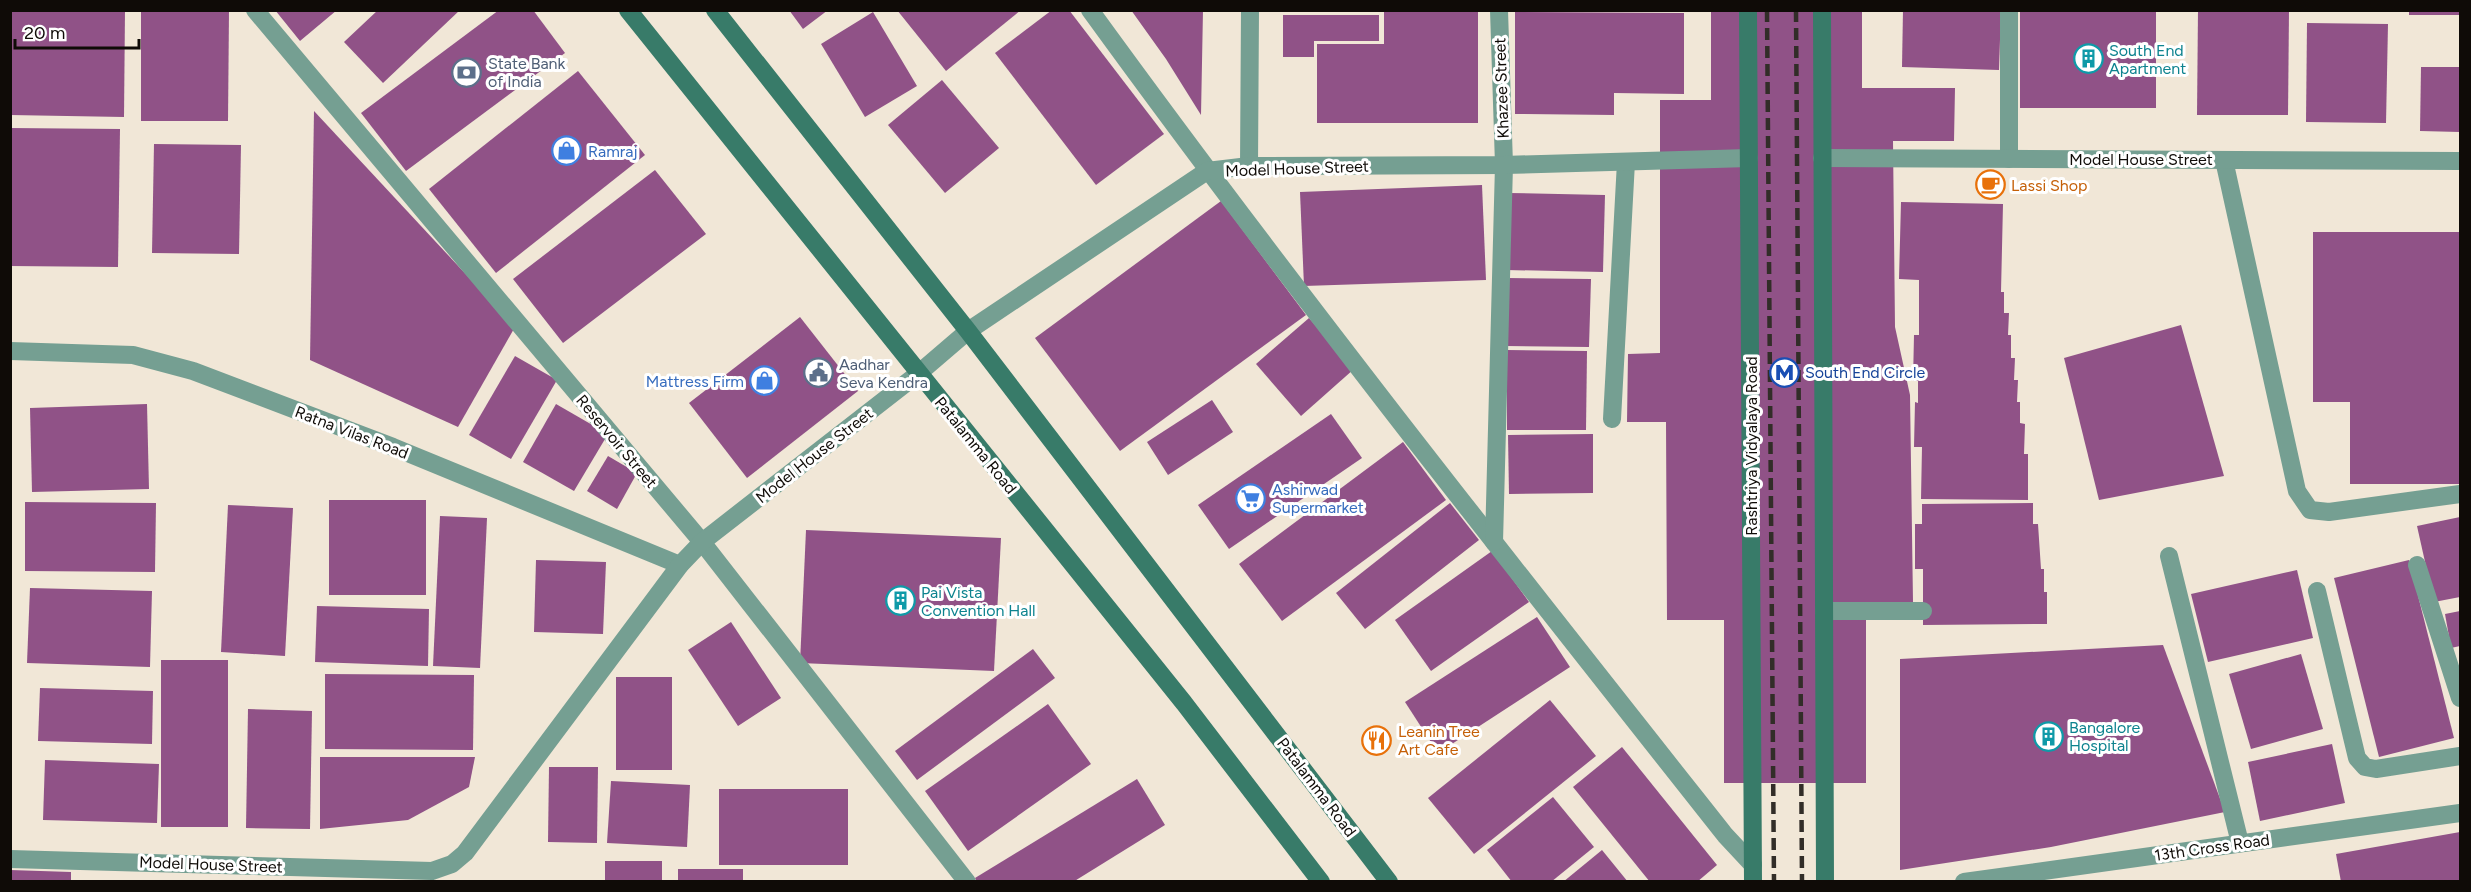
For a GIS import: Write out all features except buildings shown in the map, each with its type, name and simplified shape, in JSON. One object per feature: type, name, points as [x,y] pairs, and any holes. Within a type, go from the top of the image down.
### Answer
[{"type":"main road","name":"Patalamma Road","points":[[628,10],[1184,703],[1321,882]]},
{"type":"main road","name":"Patalamma Road","points":[[715,10],[968,331],[1389,882]]},
{"type":"main road","name":"Rashtriya Vidyalaya Road","points":[[1748,10],[1753,873]]},
{"type":"main road","points":[[1822,10],[1825,882]]},
{"type":"street","name":"Reservoir Street","points":[[255,10],[702,542],[967,882]]},
{"type":"street","points":[[1090,10],[1207,171],[1753,873]]},
{"type":"street","points":[[1249,166],[1250,10]]},
{"type":"street","name":"Khazee Street","points":[[1494,542],[1504,165],[1499,10]]},
{"type":"street","points":[[2009,10],[2009,159]]},
{"type":"street","name":"Model House Street","points":[[10,859],[432,871],[452,864],[465,853],[681,564],[702,542],[919,374],[968,331],[1207,171],[1249,166],[1504,165],[1749,158]]},
{"type":"street","name":"Model House Street","points":[[1822,158],[2460,161]]},
{"type":"street","points":[[2224,160],[2297,491],[2310,510],[2329,512],[2460,494]]},
{"type":"street","points":[[1612,419],[1626,162]]},
{"type":"street","name":"Ratna Vilas Road","points":[[10,351],[133,355],[193,371],[393,447],[681,564]]},
{"type":"street","points":[[2169,556],[2240,843]]},
{"type":"street","points":[[2418,564],[2460,698]]},
{"type":"street","points":[[2317,591],[2357,758],[2365,767],[2376,769],[2460,756]]},
{"type":"street","points":[[1824,611],[1923,611]]},
{"type":"street","name":"13th Cross Road","points":[[1964,882],[2460,813]]},
{"type":"railway","points":[[1767,10],[1774,882]]},
{"type":"railway","points":[[1796,10],[1802,882]]},
{"type":"place","name":"South End Apartment","points":[[2088,59]]},
{"type":"place","name":"State Bank of India","points":[[467,72]]},
{"type":"place","name":"Ramraj","points":[[567,151]]},
{"type":"place","name":"Lassi Shop","points":[[1990,185]]},
{"type":"place","name":"South End Circle","points":[[1784,372]]},
{"type":"place","name":"Aadhar Seva Kendra","points":[[818,373]]},
{"type":"place","name":"Mattress Firm","points":[[765,381]]},
{"type":"place","name":"Ashirwad Supermarket","points":[[1251,498]]},
{"type":"place","name":"Pai Vista Convention Hall","points":[[900,601]]},
{"type":"place","name":"Bangalore Hospital","points":[[2048,736]]},
{"type":"place","name":"Leanin Tree Art Cafe","points":[[1377,740]]}]
